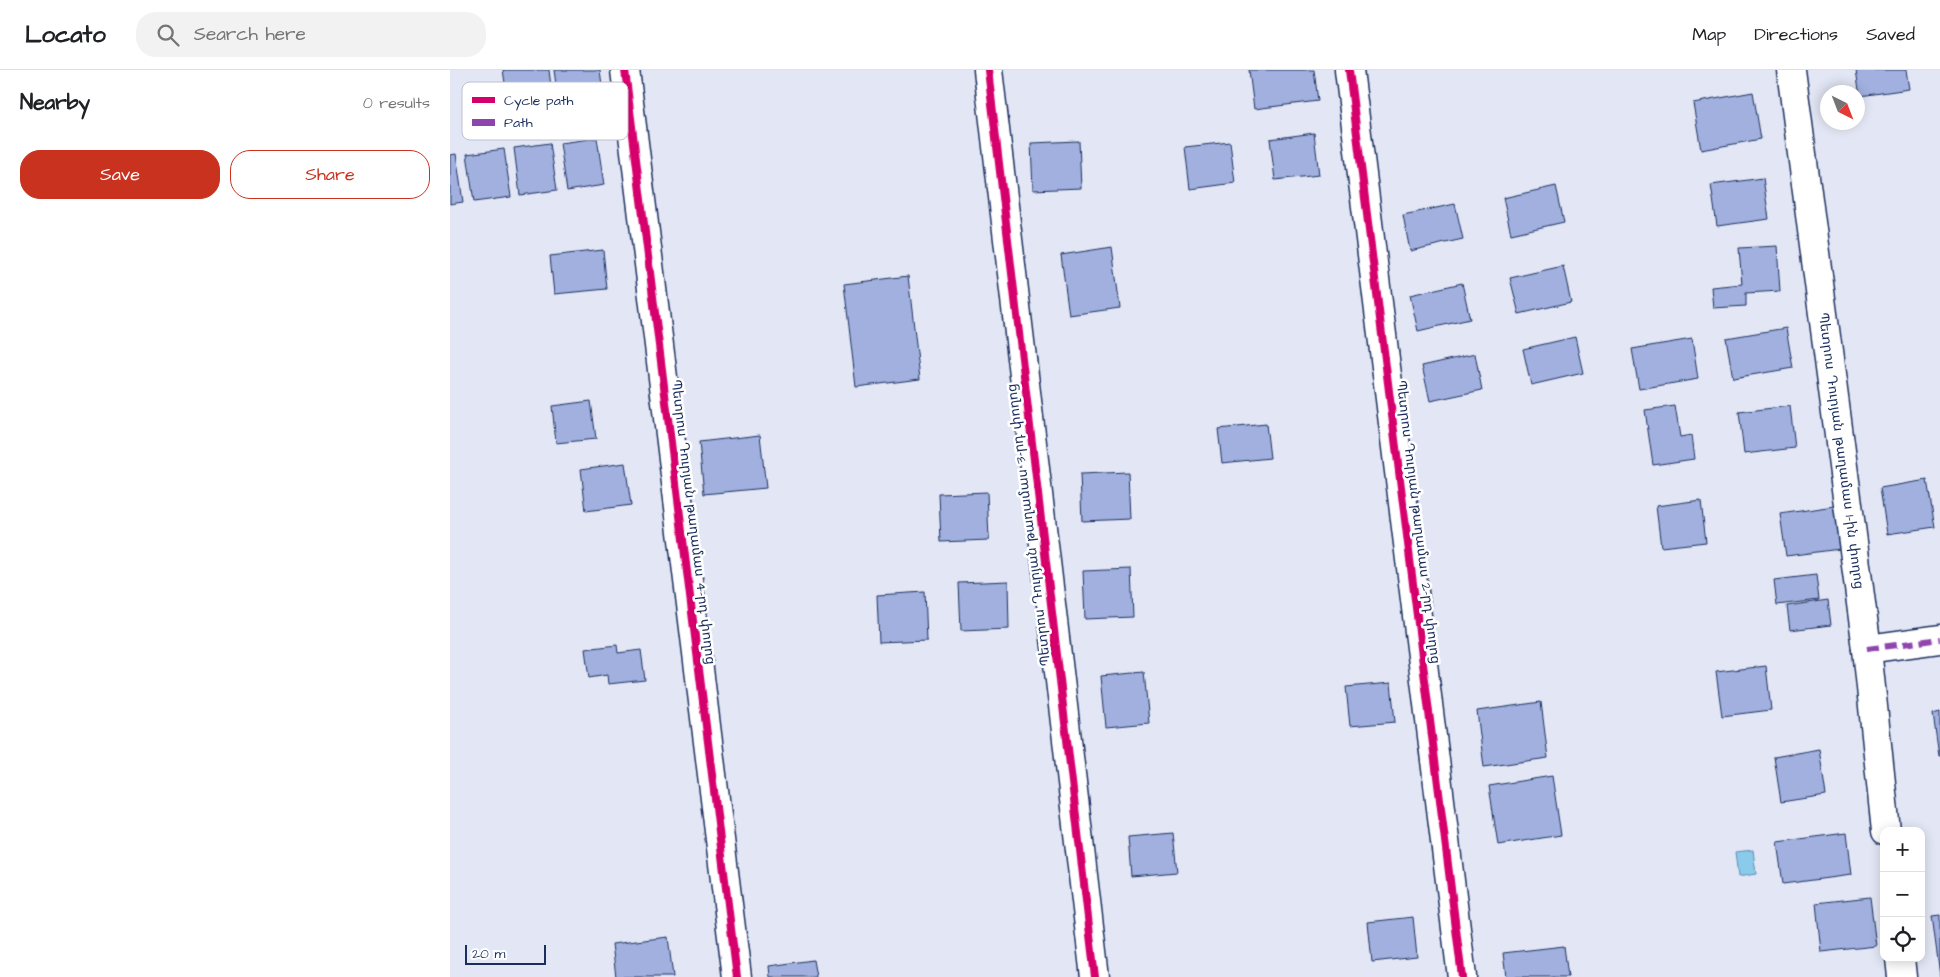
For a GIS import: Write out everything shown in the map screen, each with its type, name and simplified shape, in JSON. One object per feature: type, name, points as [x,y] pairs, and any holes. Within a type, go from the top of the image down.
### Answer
[{"type":"street","name":"Պետրոս Դուրյան թաղամաս 3-րդ փողոց","points":[[988,70],[1095,977]]},
{"type":"street","name":"Պետրոս Դուրյան թաղամաս 2-րդ փողոց","points":[[1349,70],[1462,977]]},
{"type":"street","name":"Պետրոս Դուրյան թաղամաս 1-ին փողոց","points":[[1792,70],[1867,649],[1886,827]]},
{"type":"street","name":"Պետրոս Դուրյան թաղամաս 4-րդ փողոց","points":[[628,94],[737,977]]},
{"type":"street","points":[[1867,649],[1940,639]]},
{"type":"street","points":[[1900,962],[1902,977]]},
{"type":"water","points":[[1753,850],[1756,874],[1738,877],[1735,852]]},
{"type":"building","points":[[503,70],[549,70],[550,82],[505,82]]},
{"type":"building","points":[[554,70],[600,70],[602,82],[556,82]]},
{"type":"building","points":[[1249,70],[1314,70],[1318,101],[1254,109]]},
{"type":"building","points":[[1856,70],[1906,70],[1909,89],[1865,95],[1865,85],[1858,85]]},
{"type":"building","points":[[1753,92],[1761,139],[1701,150],[1693,103]]},
{"type":"building","points":[[1314,133],[1319,175],[1275,180],[1270,139]]},
{"type":"building","points":[[597,140],[604,185],[567,191],[560,143]]},
{"type":"building","points":[[1079,141],[1081,188],[1033,190],[1031,143]]},
{"type":"building","points":[[1230,142],[1235,183],[1190,189],[1185,147]]},
{"type":"building","points":[[550,143],[557,190],[520,195],[514,148]]},
{"type":"building","points":[[504,149],[511,197],[474,202],[467,154]]},
{"type":"building","points":[[456,154],[463,202],[450,204],[450,155]]},
{"type":"building","points":[[1763,178],[1769,219],[1717,226],[1711,185]]},
{"type":"building","points":[[1556,186],[1564,222],[1511,234],[1503,198]]},
{"type":"building","points":[[1455,204],[1463,239],[1410,251],[1403,215]]},
{"type":"building","points":[[1777,246],[1780,291],[1746,293],[1746,306],[1713,308],[1711,287],[1742,284],[1739,248]]},
{"type":"building","points":[[1112,247],[1120,308],[1069,315],[1061,255]]},
{"type":"building","points":[[603,250],[607,289],[554,294],[550,256]]},
{"type":"building","points":[[1563,266],[1571,302],[1519,314],[1510,278]]},
{"type":"building","points":[[908,276],[920,379],[856,387],[844,284]]},
{"type":"building","points":[[1462,283],[1470,319],[1418,331],[1410,295]]},
{"type":"building","points":[[1786,328],[1793,368],[1733,378],[1726,338]]},
{"type":"building","points":[[1575,337],[1583,373],[1531,385],[1523,349]]},
{"type":"building","points":[[1692,339],[1698,379],[1639,389],[1632,349]]},
{"type":"building","points":[[1475,354],[1482,390],[1430,401],[1422,366]]},
{"type":"building","points":[[591,401],[596,439],[556,443],[552,406]]},
{"type":"building","points":[[1675,406],[1680,437],[1691,435],[1694,459],[1653,465],[1645,410]]},
{"type":"building","points":[[1790,406],[1795,448],[1744,454],[1739,412]]},
{"type":"building","points":[[1266,424],[1270,458],[1222,463],[1218,429]]},
{"type":"building","points":[[760,435],[766,488],[704,494],[699,442]]},
{"type":"building","points":[[625,463],[631,505],[586,511],[581,469]]},
{"type":"building","points":[[1128,472],[1130,519],[1082,521],[1080,474]]},
{"type":"building","points":[[1927,480],[1935,527],[1887,534],[1880,488]]},
{"type":"building","points":[[987,492],[989,540],[941,542],[939,494]]},
{"type":"building","points":[[1701,500],[1706,542],[1661,547],[1656,506]]},
{"type":"building","points":[[1834,506],[1840,549],[1786,556],[1780,514]]},
{"type":"building","points":[[1131,569],[1133,617],[1085,619],[1083,571]]},
{"type":"building","points":[[1816,575],[1819,600],[1777,605],[1774,580]]},
{"type":"building","points":[[1008,581],[1009,629],[961,631],[959,583]]},
{"type":"building","points":[[925,592],[927,640],[879,642],[877,595]]},
{"type":"building","points":[[1828,600],[1831,625],[1790,630],[1787,606]]},
{"type":"building","points":[[617,645],[618,653],[641,650],[645,680],[608,684],[607,675],[589,678],[585,649]]},
{"type":"building","points":[[1766,666],[1771,710],[1722,716],[1716,672]]},
{"type":"building","points":[[1144,672],[1149,723],[1106,727],[1101,676]]},
{"type":"building","points":[[1391,683],[1395,722],[1350,726],[1346,687]]},
{"type":"building","points":[[1541,702],[1548,758],[1484,767],[1477,711]]},
{"type":"building","points":[[1940,712],[1940,756],[1939,756],[1933,714]]},
{"type":"building","points":[[1819,749],[1826,795],[1781,802],[1774,757]]},
{"type":"building","points":[[1552,776],[1561,835],[1498,845],[1489,786]]},
{"type":"building","points":[[1173,833],[1177,872],[1131,876],[1128,837]]},
{"type":"building","points":[[1846,833],[1851,875],[1783,884],[1777,842]]},
{"type":"building","points":[[1870,897],[1876,946],[1821,952],[1816,903]]},
{"type":"building","points":[[1940,915],[1940,976],[1932,916]]},
{"type":"building","points":[[1413,917],[1417,957],[1372,962],[1368,922]]},
{"type":"building","points":[[668,937],[673,977],[616,977],[612,944]]},
{"type":"building","points":[[1564,946],[1568,977],[1506,977],[1503,953]]},
{"type":"building","points":[[813,960],[816,977],[770,977],[769,966]]},
{"type":"marked path","points":[[1867,649],[1940,639]]},
{"type":"cycle path","points":[[625,70],[626,82]]},
{"type":"cycle path","points":[[988,70],[1095,977]]},
{"type":"cycle path","points":[[1349,70],[1462,977]]},
{"type":"cycle path","points":[[628,94],[737,977]]}]
